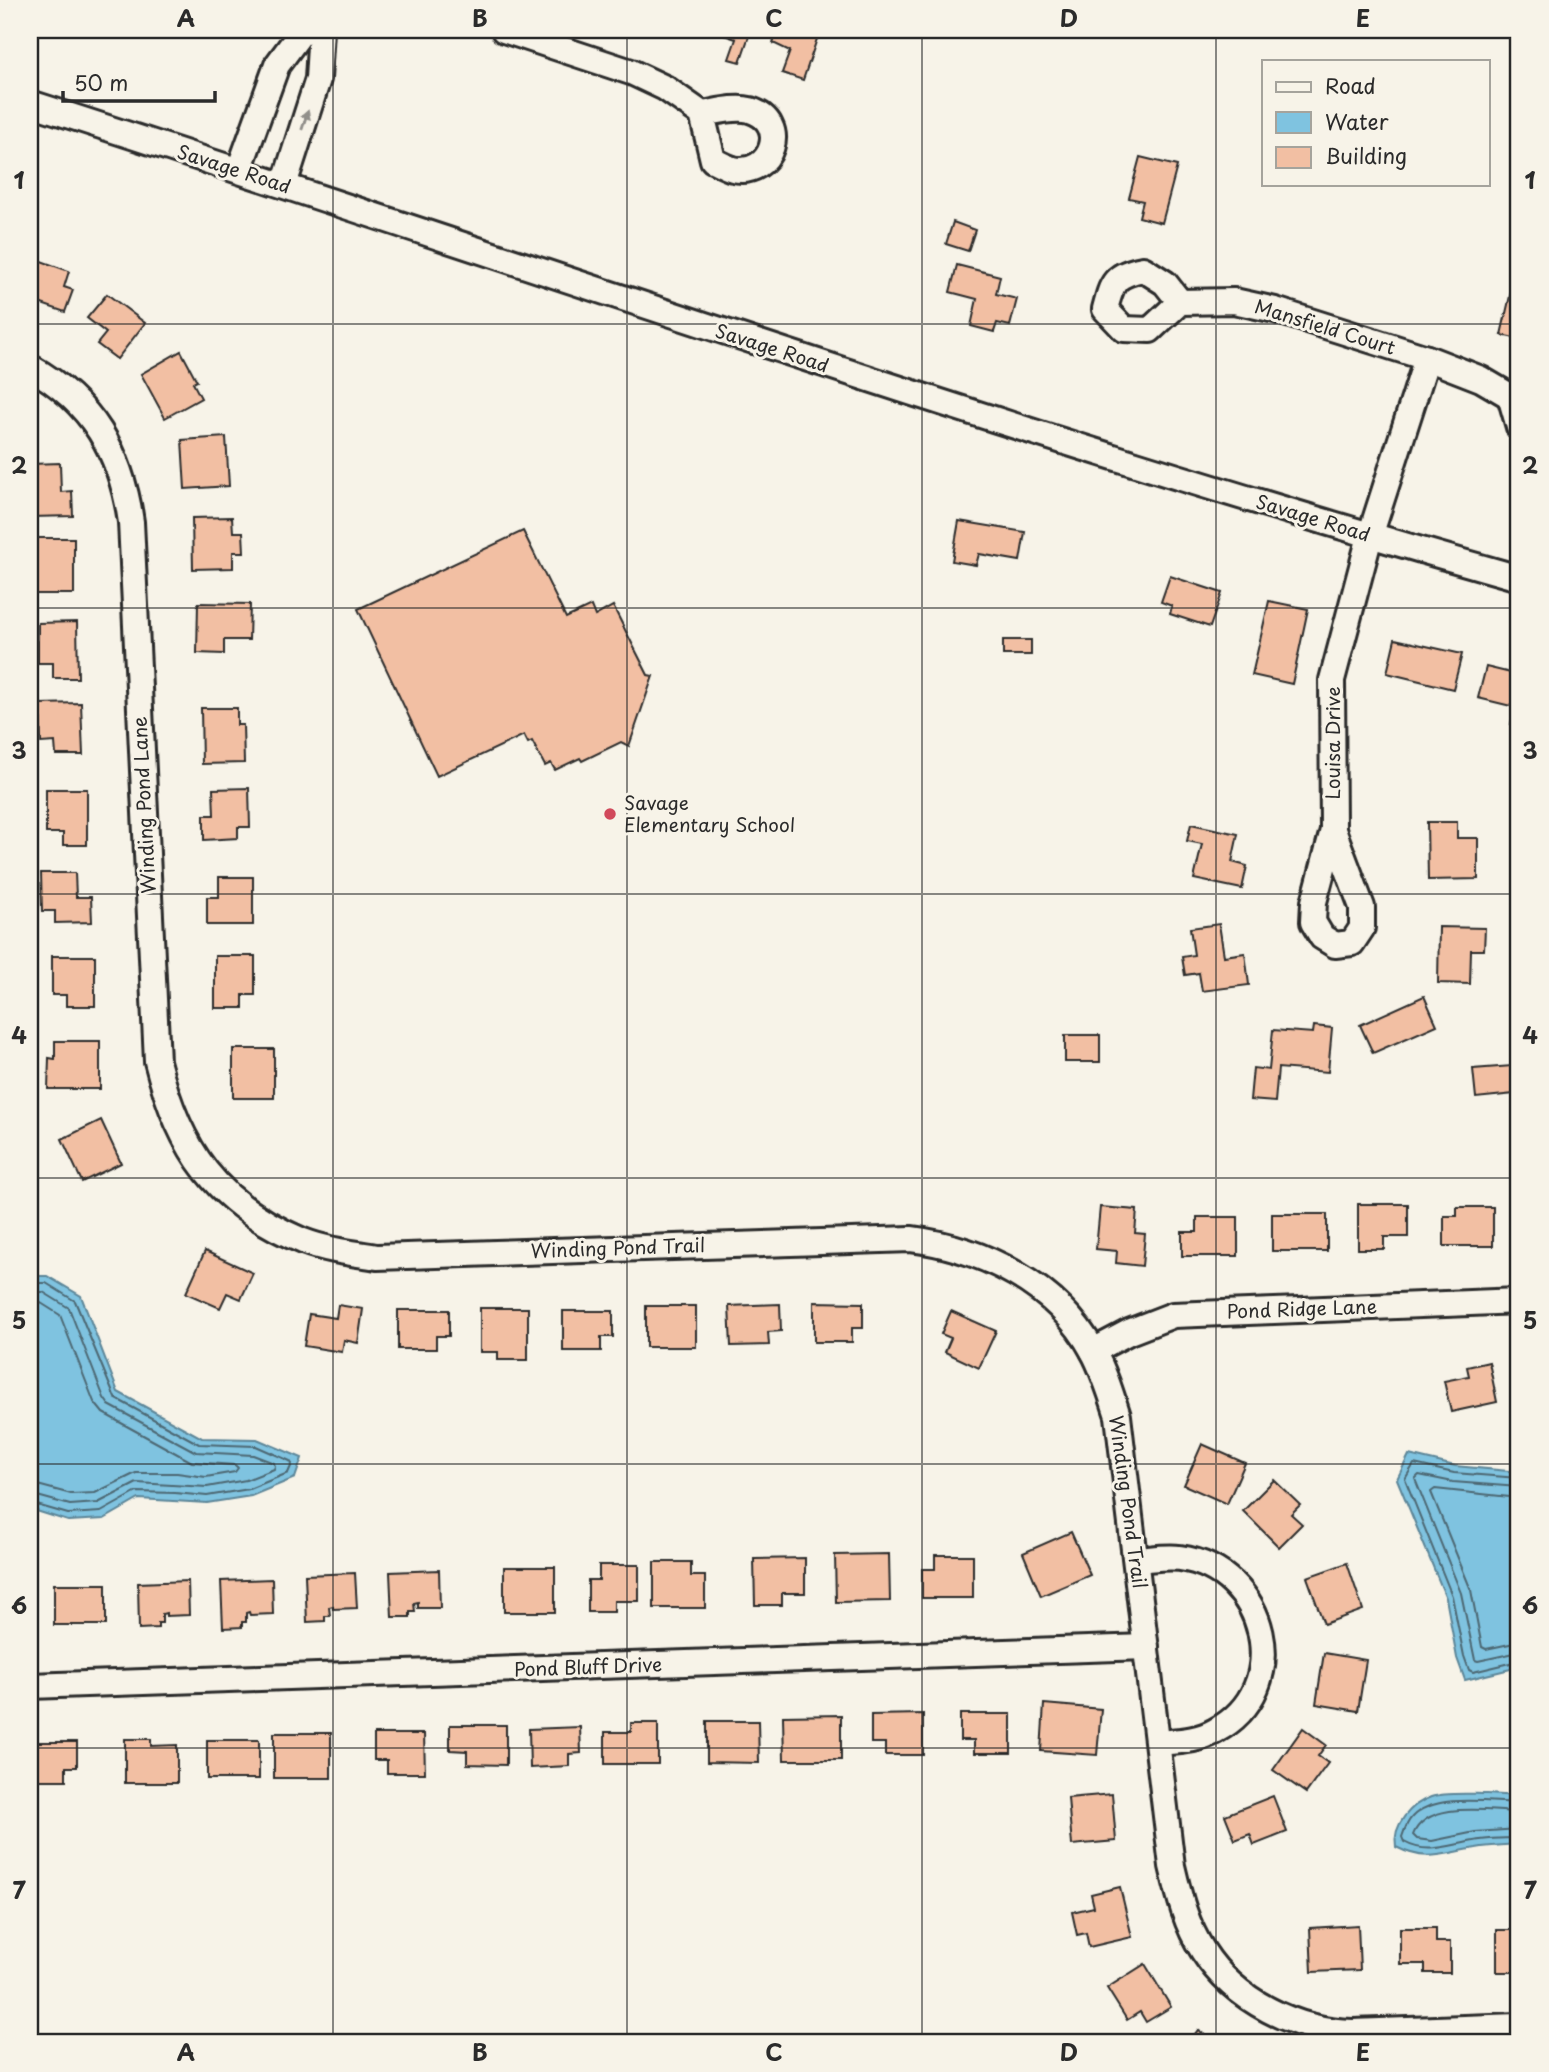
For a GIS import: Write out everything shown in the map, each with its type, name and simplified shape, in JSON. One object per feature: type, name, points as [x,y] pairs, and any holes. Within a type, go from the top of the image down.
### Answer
[{"type":"street","points":[[239,170],[277,65],[303,30]]},
{"type":"street","points":[[284,185],[318,79],[321,30]]},
{"type":"street","points":[[504,30],[631,72],[665,88],[702,114]]},
{"type":"street","name":"Savage Road","points":[[30,103],[1015,426],[1370,536],[1519,578]]},
{"type":"street","name":"Mansfield Court","points":[[1180,302],[1234,301],[1275,310],[1427,358],[1481,379],[1515,396],[1519,427]]},
{"type":"street","points":[[1370,536],[1427,358]]},
{"type":"street","name":"Winding Pond Lane","points":[[30,367],[60,387],[90,416],[109,444],[127,495],[154,1030],[157,1061],[166,1098],[182,1136],[202,1167],[217,1184],[251,1213],[283,1230]]},
{"type":"street","name":"Louisa Drive","points":[[1333,830],[1332,680],[1370,536]]},
{"type":"street","name":"Winding Pond Trail","points":[[283,1230],[304,1241],[339,1251],[377,1257],[884,1239],[939,1243],[989,1259],[1029,1283],[1065,1314],[1093,1351],[1118,1416],[1172,1866],[1179,1899],[1202,1950],[1213,1966],[1254,2001],[1288,2019],[1332,2032],[1519,2026]]},
{"type":"street","name":"Pond Ridge Lane","points":[[1093,1351],[1129,1332],[1173,1315],[1519,1301]]},
{"type":"street","points":[[1137,1560],[1179,1558],[1213,1568],[1235,1584],[1246,1598],[1256,1614],[1264,1649],[1263,1664],[1253,1692],[1227,1724],[1197,1739],[1158,1743]]},
{"type":"street","name":"Pond Bluff Drive","points":[[30,1686],[1146,1647]]},
{"type":"water","points":[[30,1276],[47,1276],[81,1296],[118,1392],[202,1438],[257,1439],[302,1458],[295,1478],[251,1496],[207,1503],[139,1499],[104,1519],[68,1521],[30,1509]]},
{"type":"water","points":[[1409,1455],[1455,1466],[1519,1472],[1519,1667],[1465,1680],[1457,1658],[1446,1598],[1397,1479]]},
{"type":"water","points":[[1444,1794],[1519,1796],[1519,1844],[1487,1846],[1426,1856],[1396,1847],[1397,1831],[1404,1816],[1424,1800]]},
{"type":"building","points":[[725,30],[751,30],[740,62],[729,59],[736,39],[724,35]]},
{"type":"building","points":[[778,30],[820,30],[803,80],[782,73],[790,51],[773,43]]},
{"type":"building","points":[[1140,157],[1177,166],[1162,223],[1139,217],[1143,201],[1129,198]]},
{"type":"building","points":[[953,222],[975,230],[968,251],[946,244]]},
{"type":"building","points":[[30,257],[69,271],[64,287],[73,290],[65,312],[30,300]]},
{"type":"building","points":[[957,265],[1000,276],[996,294],[1017,299],[1010,326],[997,323],[994,332],[971,326],[977,299],[950,292]]},
{"type":"building","points":[[1515,274],[1519,275],[1519,339],[1501,335]]},
{"type":"building","points":[[107,294],[145,323],[117,359],[97,344],[106,333],[87,318]]},
{"type":"building","points":[[181,351],[197,381],[193,383],[201,398],[165,418],[141,374]]},
{"type":"building","points":[[226,437],[229,486],[185,489],[182,440]]},
{"type":"building","points":[[60,463],[61,492],[72,491],[73,516],[30,517],[30,464]]},
{"type":"building","points":[[232,517],[233,532],[243,532],[244,552],[233,552],[233,568],[193,569],[192,518]]},
{"type":"building","points":[[959,521],[1025,532],[1020,561],[979,554],[976,565],[952,561]]},
{"type":"building","points":[[523,531],[566,618],[591,606],[595,616],[613,606],[648,675],[653,676],[629,746],[621,742],[582,761],[580,758],[555,770],[551,763],[545,766],[532,741],[528,743],[524,735],[437,776],[358,609]]},
{"type":"building","points":[[32,538],[74,538],[74,594],[32,594]]},
{"type":"building","points":[[1170,576],[1222,593],[1210,627],[1170,614],[1172,606],[1161,602]]},
{"type":"building","points":[[1269,601],[1308,609],[1292,684],[1252,675]]},
{"type":"building","points":[[198,603],[250,604],[249,640],[224,640],[224,654],[197,653]]},
{"type":"building","points":[[77,622],[78,678],[53,678],[53,663],[38,663],[38,623]]},
{"type":"building","points":[[1395,639],[1462,654],[1453,689],[1387,673]]},
{"type":"building","points":[[1003,640],[1031,640],[1031,655],[1003,655]]},
{"type":"building","points":[[1486,667],[1519,675],[1519,726],[1511,724],[1515,707],[1478,698]]},
{"type":"building","points":[[81,703],[83,755],[56,755],[55,742],[41,743],[40,704]]},
{"type":"building","points":[[201,708],[237,708],[237,725],[243,725],[244,763],[202,764]]},
{"type":"building","points":[[249,788],[250,827],[238,827],[238,838],[204,840],[204,815],[214,815],[213,789]]},
{"type":"building","points":[[46,789],[87,789],[87,845],[63,845],[63,833],[46,833]]},
{"type":"building","points":[[1427,822],[1457,822],[1457,838],[1478,838],[1478,879],[1428,880]]},
{"type":"building","points":[[1191,824],[1238,834],[1232,862],[1247,866],[1242,889],[1194,879],[1202,844],[1187,841]]},
{"type":"building","points":[[41,873],[75,873],[76,897],[91,897],[92,922],[55,923],[55,911],[42,911]]},
{"type":"building","points":[[219,877],[253,877],[253,925],[207,925],[207,897],[219,897]]},
{"type":"building","points":[[1219,924],[1224,956],[1245,953],[1249,985],[1202,991],[1199,973],[1185,975],[1182,957],[1194,955],[1190,928]]},
{"type":"building","points":[[1439,927],[1485,928],[1484,950],[1471,950],[1470,984],[1438,983]]},
{"type":"building","points":[[52,956],[95,956],[95,1006],[66,1006],[66,995],[52,995]]},
{"type":"building","points":[[215,956],[255,956],[255,995],[243,995],[243,1008],[215,1008]]},
{"type":"building","points":[[1424,996],[1437,1025],[1373,1053],[1360,1025]]},
{"type":"building","points":[[1314,1026],[1332,1028],[1328,1072],[1278,1068],[1275,1102],[1250,1100],[1253,1068],[1269,1070],[1273,1030],[1313,1033]]},
{"type":"building","points":[[1065,1035],[1100,1035],[1100,1062],[1065,1062]]},
{"type":"building","points":[[55,1041],[100,1041],[100,1089],[48,1089],[49,1058],[55,1059]]},
{"type":"building","points":[[233,1049],[274,1049],[274,1098],[233,1098]]},
{"type":"building","points":[[1512,1066],[1514,1094],[1476,1098],[1473,1069]]},
{"type":"building","points":[[101,1120],[121,1163],[82,1182],[62,1139]]},
{"type":"building","points":[[1358,1204],[1408,1204],[1408,1237],[1384,1237],[1384,1249],[1358,1249]]},
{"type":"building","points":[[1100,1207],[1137,1210],[1135,1233],[1145,1234],[1142,1266],[1116,1263],[1117,1251],[1096,1249]]},
{"type":"building","points":[[1457,1207],[1493,1207],[1493,1246],[1444,1246],[1444,1216],[1457,1216]]},
{"type":"building","points":[[1272,1214],[1327,1214],[1327,1251],[1272,1251]]},
{"type":"building","points":[[1197,1217],[1238,1217],[1238,1256],[1182,1256],[1182,1232],[1197,1232]]},
{"type":"building","points":[[205,1251],[253,1273],[241,1299],[227,1293],[220,1308],[186,1293]]},
{"type":"building","points":[[814,1302],[863,1303],[863,1328],[852,1328],[852,1342],[814,1342]]},
{"type":"building","points":[[780,1304],[781,1331],[768,1332],[769,1345],[731,1346],[729,1306]]},
{"type":"building","points":[[338,1305],[363,1309],[358,1343],[344,1340],[342,1352],[304,1346],[309,1314],[336,1318]]},
{"type":"building","points":[[646,1306],[696,1306],[696,1347],[646,1347]]},
{"type":"building","points":[[480,1308],[528,1308],[528,1360],[498,1360],[498,1352],[480,1352]]},
{"type":"building","points":[[398,1310],[449,1310],[449,1336],[436,1336],[436,1349],[398,1349]]},
{"type":"building","points":[[563,1311],[613,1311],[613,1337],[601,1337],[601,1351],[563,1351]]},
{"type":"building","points":[[951,1311],[996,1331],[979,1368],[945,1352],[951,1338],[941,1334]]},
{"type":"building","points":[[1489,1362],[1497,1402],[1451,1412],[1444,1381],[1469,1376],[1467,1367]]},
{"type":"building","points":[[1202,1444],[1245,1463],[1227,1504],[1184,1485]]},
{"type":"building","points":[[1274,1480],[1300,1505],[1291,1514],[1302,1524],[1279,1547],[1243,1511]]},
{"type":"building","points":[[1071,1532],[1090,1575],[1041,1596],[1023,1553]]},
{"type":"building","points":[[889,1554],[890,1601],[836,1602],[835,1555]]},
{"type":"building","points":[[935,1555],[973,1555],[973,1598],[922,1598],[922,1569],[935,1569]]},
{"type":"building","points":[[805,1558],[805,1593],[782,1593],[782,1605],[755,1605],[754,1559]]},
{"type":"building","points":[[654,1562],[691,1562],[691,1576],[705,1576],[705,1608],[654,1608]]},
{"type":"building","points":[[1347,1563],[1363,1610],[1324,1624],[1307,1577]]},
{"type":"building","points":[[599,1565],[639,1565],[639,1601],[614,1601],[614,1612],[588,1612],[588,1580],[599,1580]]},
{"type":"building","points":[[504,1567],[555,1567],[555,1612],[504,1612]]},
{"type":"building","points":[[439,1570],[440,1608],[418,1608],[418,1602],[414,1603],[415,1612],[410,1612],[410,1617],[392,1617],[390,1572]]},
{"type":"building","points":[[355,1573],[357,1608],[329,1607],[330,1616],[325,1616],[325,1621],[307,1622],[305,1575]]},
{"type":"building","points":[[272,1579],[273,1614],[250,1615],[249,1612],[246,1613],[246,1622],[242,1622],[242,1627],[223,1628],[221,1581]]},
{"type":"building","points":[[188,1581],[189,1615],[162,1614],[162,1623],[158,1623],[158,1628],[139,1629],[138,1583]]},
{"type":"building","points":[[54,1584],[106,1584],[106,1625],[54,1625]]},
{"type":"building","points":[[1324,1653],[1366,1660],[1358,1711],[1316,1704]]},
{"type":"building","points":[[1044,1704],[1101,1709],[1097,1755],[1041,1751]]},
{"type":"building","points":[[923,1714],[923,1755],[885,1755],[885,1743],[871,1743],[871,1715]]},
{"type":"building","points":[[960,1714],[1011,1714],[1011,1753],[974,1753],[974,1740],[960,1740]]},
{"type":"building","points":[[841,1715],[841,1760],[784,1760],[783,1716]]},
{"type":"building","points":[[707,1721],[758,1721],[759,1763],[707,1762]]},
{"type":"building","points":[[631,1723],[658,1723],[658,1764],[605,1764],[605,1732],[631,1732]]},
{"type":"building","points":[[450,1725],[506,1725],[506,1765],[467,1764],[467,1751],[450,1750]]},
{"type":"building","points":[[580,1727],[581,1753],[569,1754],[569,1766],[530,1768],[529,1729]]},
{"type":"building","points":[[1303,1728],[1326,1745],[1318,1756],[1328,1763],[1306,1793],[1273,1770]]},
{"type":"building","points":[[274,1733],[331,1733],[331,1778],[274,1778]]},
{"type":"building","points":[[374,1734],[424,1734],[425,1773],[387,1773],[387,1760],[374,1760]]},
{"type":"building","points":[[125,1739],[151,1739],[151,1746],[177,1745],[177,1783],[125,1783]]},
{"type":"building","points":[[207,1740],[259,1740],[259,1779],[207,1779]]},
{"type":"building","points":[[30,1742],[77,1742],[77,1767],[66,1767],[66,1780],[30,1780]]},
{"type":"building","points":[[1112,1794],[1116,1841],[1072,1845],[1068,1798]]},
{"type":"building","points":[[1273,1796],[1287,1832],[1254,1845],[1250,1834],[1235,1840],[1225,1815]]},
{"type":"building","points":[[1120,1887],[1132,1937],[1089,1947],[1086,1933],[1077,1935],[1072,1912],[1094,1907],[1091,1894]]},
{"type":"building","points":[[1358,1925],[1360,1970],[1312,1972],[1310,1928]]},
{"type":"building","points":[[1400,1928],[1436,1928],[1436,1942],[1450,1942],[1450,1973],[1425,1973],[1425,1964],[1400,1964]]},
{"type":"building","points":[[1497,1930],[1519,1930],[1519,1972],[1497,1972]]},
{"type":"building","points":[[1145,1964],[1171,2007],[1146,2022],[1140,2012],[1127,2020],[1107,1988]]},
{"type":"building","points":[[1198,2030],[1215,2042],[1189,2042]]},
{"type":"place","name":"Savage Elementary School","points":[[610,814]]}]
